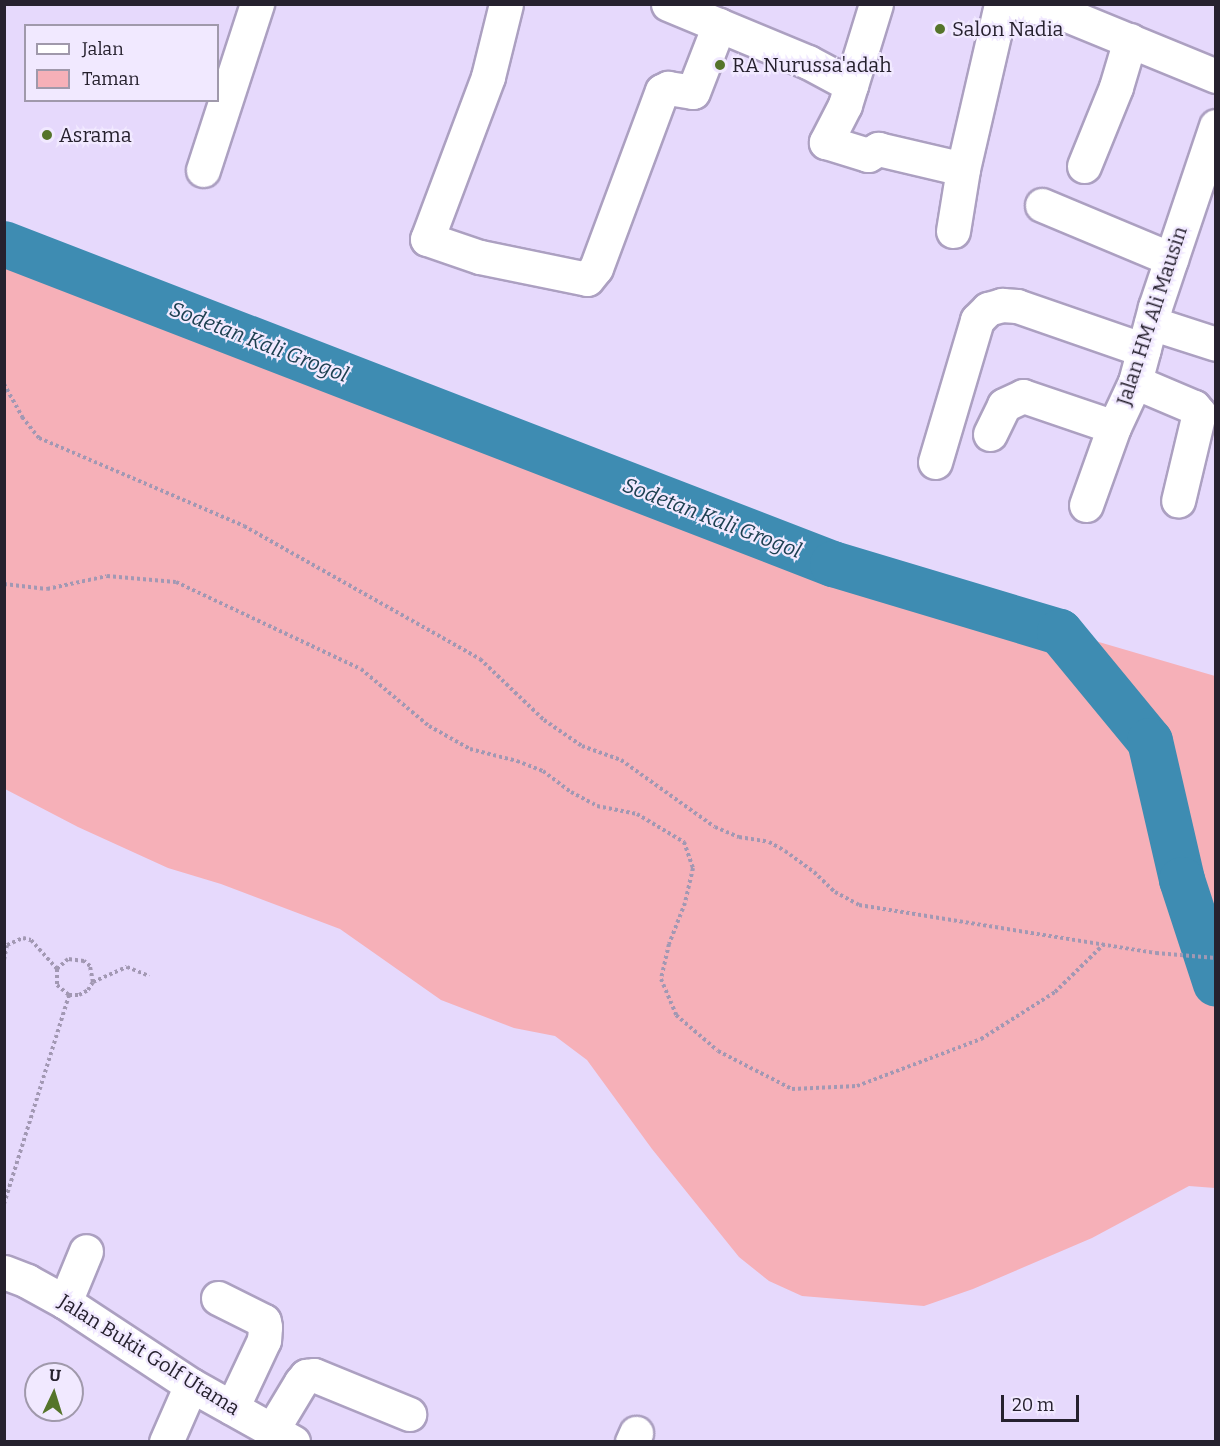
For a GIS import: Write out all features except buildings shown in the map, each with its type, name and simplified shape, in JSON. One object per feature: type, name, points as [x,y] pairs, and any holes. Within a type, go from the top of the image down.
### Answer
[{"type":"street","points":[[203,170],[257,4]]},
{"type":"street","points":[[506,4],[488,77],[427,239],[480,257],[587,279],[596,268],[662,90],[668,88],[693,92],[719,25]]},
{"type":"street","points":[[668,4],[757,43],[808,62],[848,95]]},
{"type":"street","points":[[876,4],[848,95],[827,139],[828,144],[868,155],[878,150],[963,169]]},
{"type":"street","points":[[953,231],[963,169],[1001,4]]},
{"type":"street","points":[[1022,4],[1069,10],[1130,40],[1215,76]]},
{"type":"street","points":[[1084,166],[1116,87],[1130,40]]},
{"type":"street","name":"Jalan HM Ali Mausin","points":[[1086,505],[1114,427],[1135,382],[1171,259],[1215,126]]},
{"type":"street","points":[[1042,205],[1171,259]]},
{"type":"street","points":[[935,462],[977,320],[988,309],[1002,304],[1017,306],[1148,337],[1215,345]]},
{"type":"street","points":[[1135,382],[1194,407],[1208,416],[1178,501]]},
{"type":"street","points":[[990,434],[1004,405],[1023,396],[1114,427]]},
{"type":"street","points":[[65,1302],[86,1251]]},
{"type":"street","name":"Jalan Bukit Golf Utama","points":[[4,1272],[27,1281],[65,1302],[191,1385],[283,1436]]},
{"type":"street","points":[[218,1298],[264,1322],[265,1327],[261,1346],[232,1408]]},
{"type":"street","points":[[283,1436],[306,1376],[314,1375],[409,1414]]},
{"type":"street","points":[[166,1442],[191,1385]]},
{"type":"path","points":[[4,384],[22,417],[39,438],[244,526],[480,659],[544,720],[582,746],[621,760],[715,827],[740,837],[769,843],[785,851],[814,872],[835,892],[860,905],[1156,952],[1215,958]]},
{"type":"path","points":[[4,584],[47,589],[107,576],[176,582],[361,669],[429,726],[471,749],[543,771],[570,792],[597,806],[637,814],[684,842],[693,868],[685,903],[669,944],[661,979],[676,1016],[718,1051],[792,1089],[857,1086],[981,1038],[1055,992],[1104,944]]},
{"type":"path","points":[[4,960],[7,945],[23,938],[31,940],[57,969],[57,985],[69,995],[80,995],[88,990],[93,982],[127,968],[149,976]]},
{"type":"path","points":[[57,969],[68,959],[84,961],[90,966],[93,982]]},
{"type":"path","points":[[4,1204],[69,995]]},
{"type":"green space","points":[[5,244],[833,564],[1215,676],[1215,1188],[1189,1186],[1092,1238],[973,1289],[924,1306],[802,1296],[769,1281],[739,1257],[652,1149],[587,1060],[555,1036],[514,1028],[441,1000],[340,929],[221,884],[168,868],[78,827],[5,789]]},
{"type":"waterway","name":"Sodetan Kali Grogol","points":[[4,244],[833,564],[1060,632],[1150,741],[1182,880],[1216,984]]},
{"type":"place","name":"Salon Nadia","points":[[940,29]]},
{"type":"place","name":"RA Nurussa'adah","points":[[720,65]]},
{"type":"place","name":"Asrama","points":[[47,135]]}]
